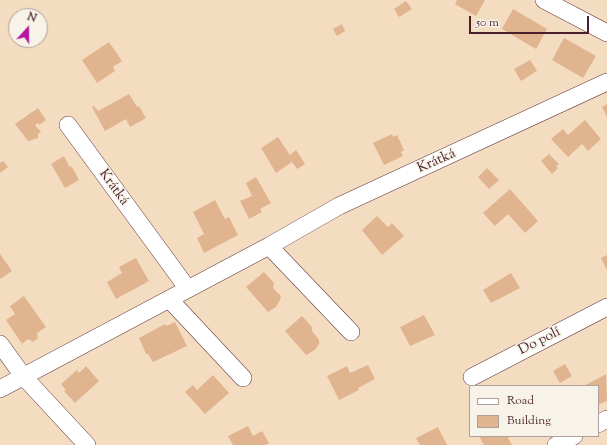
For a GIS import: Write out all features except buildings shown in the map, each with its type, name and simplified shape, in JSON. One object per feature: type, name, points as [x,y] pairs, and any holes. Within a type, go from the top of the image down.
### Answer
[{"type":"street","points":[[544,0],[607,33]]},
{"type":"street","name":"Krátká","points":[[0,389],[270,246],[339,206],[607,82]]},
{"type":"street","name":"Krátká","points":[[68,125],[188,289]]},
{"type":"street","points":[[270,246],[351,332]]},
{"type":"street","points":[[169,299],[243,378]]},
{"type":"street","name":"Do polí","points":[[472,377],[607,307]]},
{"type":"street","points":[[0,344],[24,376],[87,445]]},
{"type":"street","points":[[556,445],[572,437]]}]
